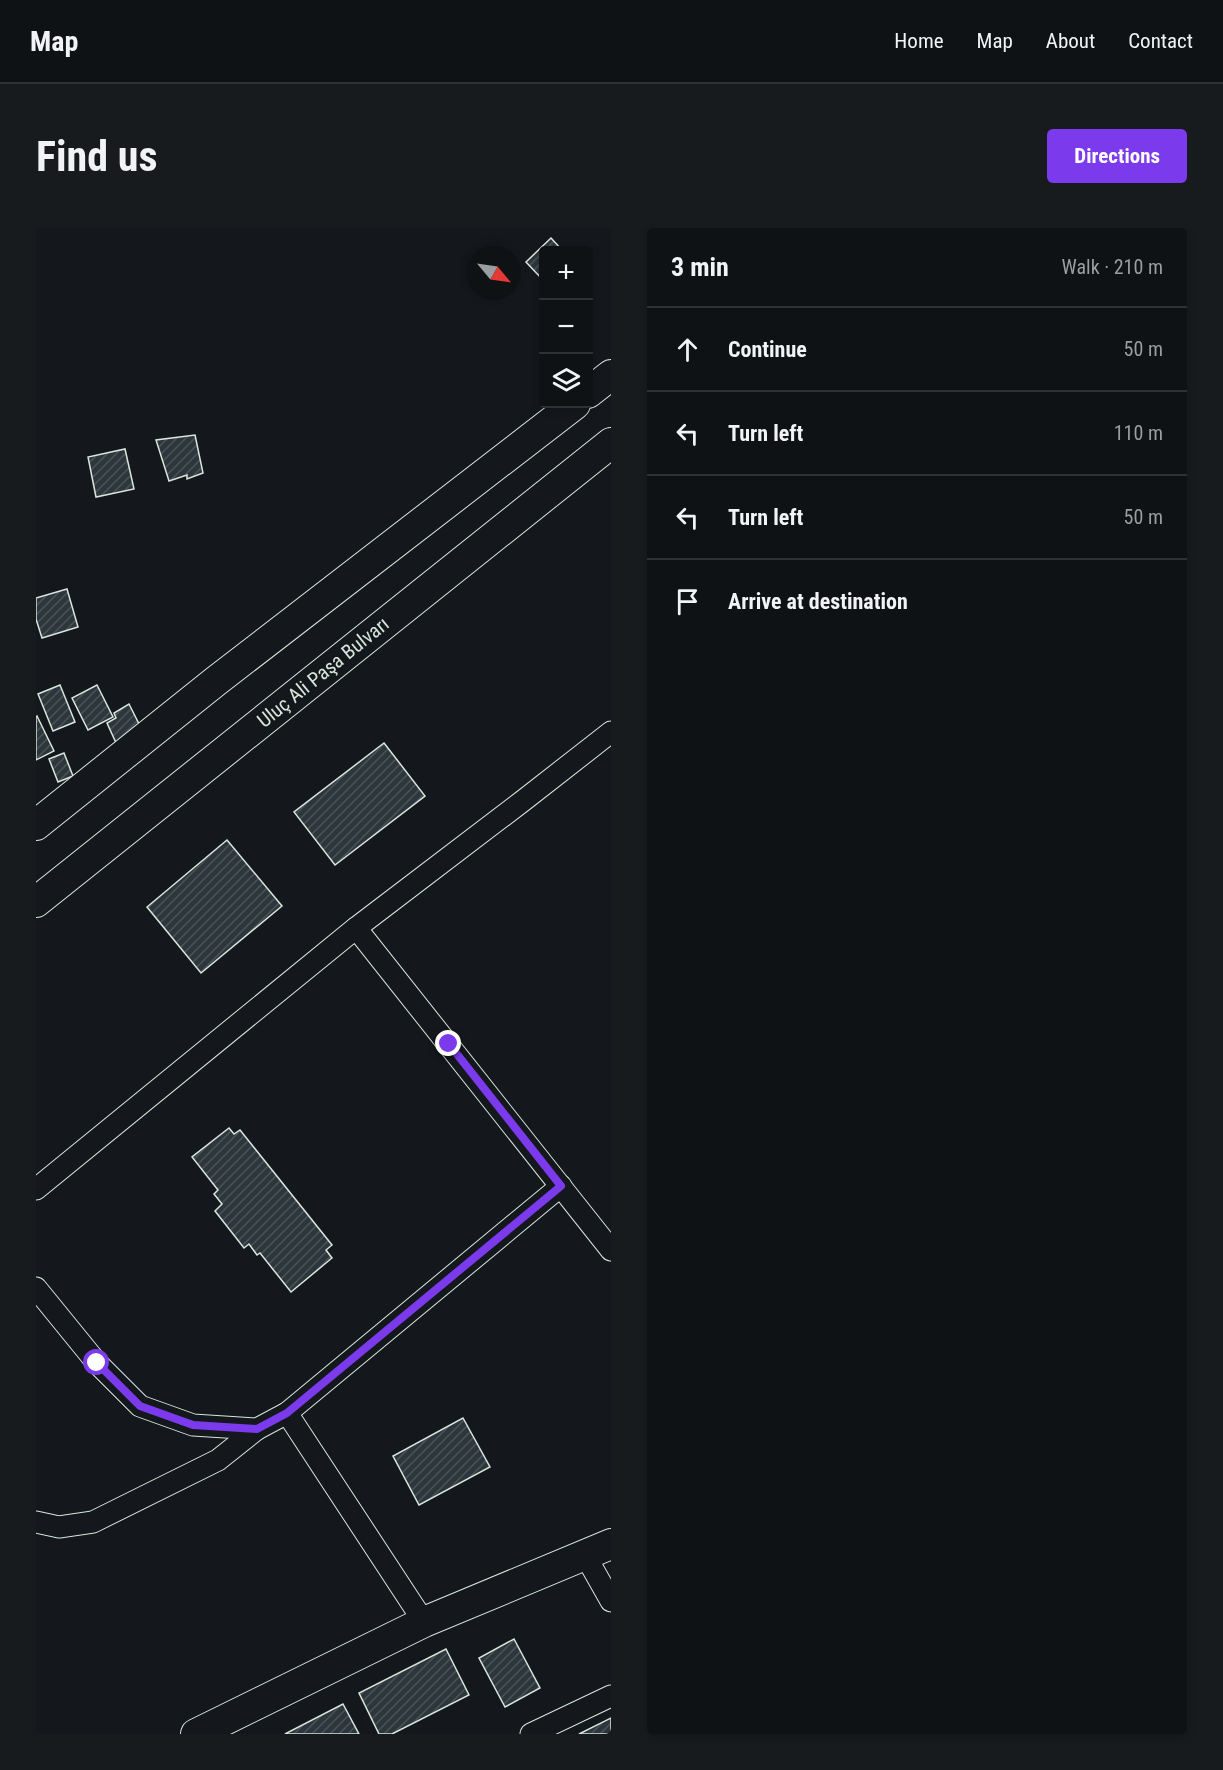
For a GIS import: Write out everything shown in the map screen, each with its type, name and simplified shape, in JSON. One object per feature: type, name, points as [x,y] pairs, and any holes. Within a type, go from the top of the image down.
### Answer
[{"type":"street","points":[[593,389],[611,375]]},
{"type":"street","points":[[36,825],[216,681],[570,408]]},
{"type":"street","name":"Uluç Ali Paşa Bulvarı","points":[[36,902],[611,443]]},
{"type":"street","points":[[36,1189],[356,928],[611,732]]},
{"type":"street","points":[[356,928],[611,1250]]},
{"type":"street","points":[[36,1522],[59,1527],[93,1522],[219,1460],[257,1429],[287,1413],[561,1186]]},
{"type":"street","points":[[36,1288],[97,1363],[140,1406],[193,1425],[257,1429]]},
{"type":"street","points":[[287,1413],[424,1622]]},
{"type":"street","points":[[195,1734],[424,1622],[598,1549],[611,1601]]},
{"type":"street","points":[[531,1734],[611,1696]]},
{"type":"building","points":[[551,238],[558,246],[543,246]]},
{"type":"building","points":[[539,250],[539,276],[526,262]]},
{"type":"building","points":[[195,435],[203,473],[187,479],[187,475],[169,481],[156,440]]},
{"type":"building","points":[[125,449],[134,489],[96,497],[88,457]]},
{"type":"building","points":[[67,589],[78,627],[42,638],[36,619],[36,598]]},
{"type":"building","points":[[60,685],[75,722],[53,731],[38,694]]},
{"type":"building","points":[[97,685],[113,717],[88,730],[72,698]]},
{"type":"building","points":[[129,704],[143,732],[117,745],[107,723],[116,718],[114,713]]},
{"type":"building","points":[[36,717],[54,751],[36,760]]},
{"type":"building","points":[[384,743],[425,796],[335,865],[294,812]]},
{"type":"building","points":[[64,753],[73,776],[58,782],[49,759]]},
{"type":"building","points":[[227,840],[282,906],[201,973],[147,907]]},
{"type":"building","points":[[229,1128],[234,1134],[240,1130],[332,1245],[326,1250],[332,1258],[291,1292],[260,1253],[257,1255],[249,1244],[244,1248],[215,1211],[222,1204],[214,1194],[218,1190],[192,1157]]},
{"type":"building","points":[[463,1418],[490,1467],[419,1505],[393,1456]]},
{"type":"building","points":[[514,1639],[540,1688],[505,1707],[479,1658]]},
{"type":"building","points":[[446,1649],[469,1695],[392,1734],[379,1734],[359,1693]]},
{"type":"building","points":[[343,1704],[359,1734],[285,1734]]},
{"type":"building","points":[[611,1718],[611,1734],[579,1734]]},
{"type":"route","points":[[97,1363],[140,1406],[193,1425],[257,1429],[287,1413],[561,1186],[449,1044]]}]
